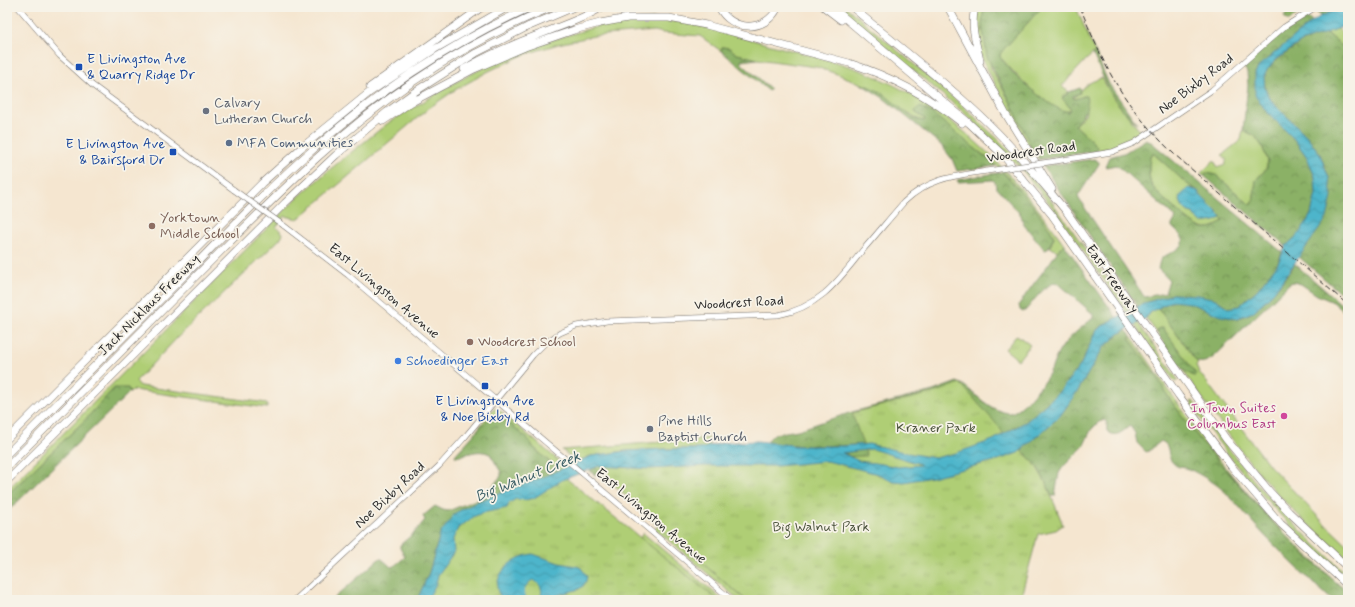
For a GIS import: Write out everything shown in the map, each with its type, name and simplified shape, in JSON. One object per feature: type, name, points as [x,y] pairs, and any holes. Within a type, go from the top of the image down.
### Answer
[{"type":"highway","points":[[301,148],[309,137],[372,85],[482,7]]},
{"type":"highway","name":"Jack Nicklaus Freeway","points":[[7,454],[255,204],[315,147],[371,102],[430,62],[472,36],[531,7]]},
{"type":"highway","name":"Jack Nicklaus Freeway","points":[[7,467],[291,182],[342,136],[399,92],[446,61],[496,33],[552,7]]},
{"type":"highway","points":[[7,481],[285,203],[336,155],[387,112],[416,91],[476,53],[527,27],[574,7]]},
{"type":"highway","points":[[359,136],[458,72],[488,56],[542,33],[569,24],[602,7]]},
{"type":"highway","points":[[719,7],[724,16],[730,21],[739,26],[748,27],[767,21],[775,13],[778,7]]},
{"type":"highway","points":[[824,7],[863,33]]},
{"type":"highway","name":"East Freeway","points":[[832,7],[986,138],[1002,154],[1052,215],[1203,430],[1271,513],[1299,542],[1348,586]]},
{"type":"highway","name":"East Freeway","points":[[852,7],[958,96],[996,131],[1038,177],[1066,211],[1150,333],[1226,439],[1289,512],[1348,568]]},
{"type":"highway","points":[[948,7],[1014,128],[1066,211]]},
{"type":"highway","points":[[975,7],[973,20],[974,34],[982,71]]},
{"type":"highway","points":[[7,439],[262,183],[301,148],[370,92],[412,62],[508,8]]},
{"type":"highway","points":[[414,101],[474,69],[525,47],[574,30],[628,18],[669,18],[706,25],[849,63],[886,77],[916,92],[957,119],[1000,157],[1027,184]]},
{"type":"street","name":"East Livingston Avenue","points":[[18,7],[60,56],[92,85],[283,225],[348,275],[732,600]]},
{"type":"street","name":"Noe Bixby Road","points":[[1103,154],[1119,150],[1134,143],[1197,101],[1220,84],[1284,27],[1316,7]]},
{"type":"street","name":"Woodcrest Road","points":[[495,400],[539,349],[557,336],[576,326],[608,321],[778,315],[789,312],[804,307],[834,286],[904,202],[926,185],[944,178],[1103,154]]},
{"type":"street","name":"Noe Bixby Road","points":[[295,600],[439,466],[495,400]]},
{"type":"green space","points":[[838,7],[846,7],[962,105],[1007,148],[1047,195],[1130,311],[1127,313],[1056,212],[1024,172],[1009,156],[962,111]]},
{"type":"green space","points":[[977,7],[985,7],[983,14],[991,68],[1039,158],[1042,159],[1039,160],[1025,140],[980,54],[976,34]]},
{"type":"green space","points":[[985,7],[1042,7],[1003,50],[1000,57],[1016,76],[1028,87],[1043,99],[1064,111],[1069,111],[1071,109],[1062,98],[1069,92],[1080,88],[1080,93],[1073,96],[1073,98],[1075,99],[1086,96],[1087,106],[1085,112],[1075,125],[1095,144],[1097,147],[1096,151],[1042,159],[1039,158],[1031,147],[1011,103],[987,57],[982,25]]},
{"type":"green space","points":[[1042,7],[1076,7],[1095,52],[1062,86],[1069,92],[1063,96],[1071,109],[1067,112],[1049,104],[1040,97],[1022,81],[1000,57],[1003,50]]},
{"type":"green space","points":[[1291,7],[1294,7],[1300,12],[1289,21],[1284,17]]},
{"type":"green space","points":[[1323,7],[1342,7],[1321,16],[1315,11]]},
{"type":"green space","points":[[1306,16],[1312,22],[1260,65],[1255,73],[1294,139],[1307,157],[1315,177],[1316,194],[1311,214],[1301,232],[1286,246],[1203,175],[1206,173],[1216,175],[1250,205],[1253,203],[1256,180],[1266,169],[1268,161],[1262,146],[1255,136],[1243,130],[1248,85],[1247,72],[1243,66],[1285,30]]},
{"type":"green space","points":[[654,19],[681,22],[712,29],[830,60],[862,71],[894,85],[951,121],[976,142],[1000,165],[1022,190],[1044,216],[1064,244],[1057,251],[1050,247],[1054,237],[1047,225],[1007,176],[981,153],[915,112],[925,119],[925,121],[920,120],[903,110],[882,94],[840,75],[816,67],[757,59],[737,54],[729,48],[722,47],[721,51],[700,36],[655,31],[594,36],[558,44],[523,55],[489,71],[455,90],[429,108],[298,219],[285,216],[276,227],[283,233],[282,237],[178,337],[136,381],[140,386],[267,403],[267,408],[134,390],[130,392],[128,388],[83,422],[7,495],[7,490],[296,199],[329,170],[388,123],[454,83],[479,70],[542,43],[612,22]]},
{"type":"green space","points":[[1337,28],[1348,39],[1348,51],[1326,32]]},
{"type":"green space","points":[[1326,32],[1348,51],[1348,299],[1299,257],[1305,248],[1329,178],[1320,154],[1307,136],[1272,102],[1265,89],[1264,77],[1267,70],[1277,60],[1301,42]]},
{"type":"green space","points":[[722,47],[729,48],[737,54],[757,59],[741,61],[741,63],[771,89],[769,91],[721,51]]},
{"type":"green space","points":[[1095,52],[1109,84],[1137,124],[1122,109],[1110,91],[1093,54]]},
{"type":"green space","points":[[1102,78],[1114,99],[1140,131],[1140,134],[1122,145],[1096,151],[1095,144],[1075,125],[1086,113],[1084,96],[1075,99],[1073,98],[1079,94],[1087,84]]},
{"type":"green space","points":[[861,84],[882,93],[908,114],[919,120],[924,121],[925,119],[915,112],[915,110],[920,107],[931,112],[996,166],[957,171],[952,159],[940,144],[882,97]]},
{"type":"green space","points":[[1243,130],[1255,136],[1262,146],[1268,161],[1266,169],[1256,180],[1253,203],[1250,205],[1216,175],[1206,173],[1203,175],[1201,173],[1214,160],[1217,166],[1220,167],[1225,165],[1226,159],[1222,155],[1241,140]]},
{"type":"green space","points":[[1145,140],[1151,142],[1282,252],[1277,265],[1257,290],[1239,306],[1228,308],[1216,299],[1173,294],[1145,303],[1138,307],[1043,166],[1094,159],[1099,162],[1078,196],[1079,199],[1143,295],[1145,297],[1165,293],[1169,280],[1158,269],[1160,261],[1163,257],[1179,248],[1182,245],[1183,239],[1172,227],[1176,218],[1118,166],[1105,166],[1109,157],[1124,153]],"holes":[[[1154,154],[1187,184],[1198,191],[1223,219],[1222,222],[1211,228],[1199,227],[1180,214],[1165,200],[1151,184],[1149,178],[1150,156]]]},
{"type":"green space","points":[[1154,154],[1194,189],[1189,188],[1180,201],[1188,212],[1193,213],[1196,218],[1220,218],[1220,215],[1223,219],[1222,222],[1211,228],[1199,227],[1165,200],[1150,181],[1149,163],[1150,156]]},
{"type":"green space","points":[[1002,172],[1031,203],[1050,229],[1054,237],[1048,249],[1045,250],[1024,225],[1021,215],[996,187],[993,180],[958,182],[957,180]]},
{"type":"green space","name":"Kraner Park","points":[[1064,244],[1117,318],[1108,322],[1097,330],[1080,366],[1058,393],[1027,421],[993,440],[840,446],[800,446],[769,443],[768,440],[774,434],[798,430],[852,412],[933,391],[957,382],[962,384],[989,406],[1001,412],[1012,412],[1023,405],[1044,381],[1065,343],[1093,318],[1093,314],[1058,283],[1049,285],[1036,297],[1026,310],[1023,312],[1020,310],[1019,305],[1030,288]]},
{"type":"green space","points":[[1295,264],[1348,310],[1348,315],[1333,302],[1317,295],[1301,284],[1293,282],[1290,283],[1215,356],[1203,362],[1198,362],[1159,309],[1159,307],[1168,303],[1179,301],[1195,304],[1227,317],[1243,317],[1260,306],[1269,297]]},
{"type":"green space","points":[[1159,307],[1198,363],[1196,365],[1199,372],[1270,466],[1348,546],[1348,559],[1287,504],[1258,472],[1231,438],[1181,368],[1187,372],[1146,318],[1152,311]]},
{"type":"green space","points":[[1138,323],[1178,380],[1175,382],[1135,325]]},
{"type":"green space","points":[[1163,328],[1196,374],[1195,376],[1184,370],[1173,358],[1157,333],[1158,329]]},
{"type":"green space","points":[[1126,330],[1132,337],[1129,338],[1156,375],[1169,398],[1201,441],[1275,525],[1304,554],[1348,593],[1348,600],[1332,600],[1268,539],[1221,489],[1194,471],[1175,465],[1170,458],[1168,448],[1165,443],[1161,441],[1146,452],[1137,443],[1135,433],[1130,426],[1117,434],[1114,434],[1107,431],[1107,423],[1105,420],[1099,422],[1091,430],[1083,447],[1059,473],[1055,496],[1052,496],[1037,467],[1032,461],[1024,456],[980,474],[941,486],[896,496],[866,497],[844,494],[842,496],[844,504],[841,507],[810,511],[805,510],[796,504],[766,509],[749,506],[747,505],[744,489],[740,487],[709,485],[700,480],[694,479],[666,480],[664,482],[665,486],[674,490],[694,487],[701,488],[704,491],[698,498],[676,503],[658,502],[652,497],[649,485],[616,477],[593,474],[590,470],[599,466],[650,469],[704,466],[777,466],[827,461],[878,474],[893,481],[904,482],[932,477],[998,460],[1018,453],[1060,416],[1079,389],[1103,348],[1120,333]]},
{"type":"green space","points":[[1017,335],[1030,345],[1018,360],[1005,349]]},
{"type":"green space","points":[[1132,337],[1189,419],[1219,459],[1262,510],[1310,558],[1348,593],[1304,554],[1275,525],[1201,441],[1169,398],[1156,375],[1129,338]]},
{"type":"green space","name":"Big Walnut Park","points":[[960,383],[999,427],[1008,441],[1012,440],[1035,464],[1047,485],[1063,525],[1056,530],[1038,534],[1020,600],[746,600],[658,526],[593,465],[867,456],[852,413],[940,391]]},
{"type":"green space","points":[[114,388],[128,388],[130,392],[7,512],[7,495],[83,422]]},
{"type":"green space","points":[[1191,401],[1193,401],[1269,498],[1298,528],[1348,575],[1348,580],[1326,561],[1285,520],[1246,477],[1193,408]]},
{"type":"green space","points":[[496,408],[566,467],[557,471],[555,467],[533,447],[529,441],[504,418],[498,416],[475,433],[490,412]]},
{"type":"green space","points":[[493,416],[504,418],[530,441],[533,447],[555,467],[557,471],[541,478],[440,534],[429,573],[417,600],[332,600],[379,559],[382,559],[393,567],[405,557],[400,545],[414,533],[425,520],[423,516],[435,506],[448,511],[485,495],[501,476],[501,472],[490,454],[485,452],[473,452],[456,457],[455,455],[489,418]]},
{"type":"green space","points":[[709,438],[710,446],[700,449],[626,451],[591,456],[576,462],[562,450]]},
{"type":"green space","points":[[872,449],[921,465],[859,461],[841,452]]},
{"type":"green space","points":[[562,475],[718,600],[422,600],[464,516]]},
{"type":"green space","points":[[658,526],[746,600],[739,600],[655,529]]},
{"type":"green space","points":[[643,533],[723,600],[718,600],[640,538]]},
{"type":"water","points":[[1342,7],[1348,7],[1348,25],[1301,42],[1276,60],[1267,70],[1264,77],[1265,89],[1272,102],[1307,136],[1320,154],[1329,178],[1332,197],[1327,218],[1274,292],[1253,312],[1236,319],[1221,316],[1190,303],[1172,301],[1152,311],[1144,320],[1120,333],[1103,348],[1079,389],[1060,416],[1018,453],[998,460],[932,477],[904,482],[893,481],[878,474],[827,461],[777,466],[704,466],[650,469],[599,466],[562,480],[534,498],[525,500],[516,499],[509,503],[507,508],[482,513],[475,516],[458,528],[453,539],[454,552],[438,575],[436,584],[427,600],[417,600],[429,573],[440,534],[455,513],[479,501],[541,478],[591,456],[626,451],[700,449],[721,443],[757,441],[800,446],[869,444],[935,458],[956,453],[993,440],[1027,421],[1058,393],[1080,366],[1097,330],[1108,322],[1145,303],[1173,294],[1198,295],[1216,299],[1228,308],[1239,306],[1257,290],[1277,265],[1286,246],[1301,232],[1311,214],[1316,194],[1315,177],[1307,157],[1294,139],[1266,111],[1255,95],[1255,73],[1260,65],[1321,16]],"holes":[[[872,449],[920,464],[898,467],[859,461],[842,453]]]},
{"type":"water","points":[[1189,188],[1198,191],[1221,218],[1215,221],[1202,223],[1193,213],[1187,211],[1182,205],[1179,197]]},
{"type":"water","points":[[533,554],[559,563],[581,568],[587,576],[586,581],[579,589],[558,595],[551,600],[537,600],[542,592],[539,584],[533,580],[528,584],[524,593],[526,598],[529,600],[507,600],[500,596],[497,586],[498,580],[505,568],[520,557]]},
{"type":"railway","points":[[1080,7],[1106,66],[1123,95],[1136,113],[1158,138],[1174,154],[1348,305]]},
{"type":"place","name":"E Livingston Ave & Quarry Ridge Dr","points":[[79,67]]},
{"type":"place","name":"Calvary Lutheran Church","points":[[206,111]]},
{"type":"place","name":"MFA Communities","points":[[229,143]]},
{"type":"place","name":"E Livingston Ave & Bairsford Dr","points":[[173,152]]},
{"type":"place","name":"Yorktown Middle School","points":[[152,226]]},
{"type":"place","name":"Woodcrest School","points":[[470,342]]},
{"type":"place","name":"Schoedinger East","points":[[398,361]]},
{"type":"place","name":"E Livingston Ave & Noe Bixby Rd","points":[[485,386]]},
{"type":"place","name":"InTown Suites Columbus East","points":[[1284,416]]},
{"type":"place","name":"Pine Hills Baptist Church","points":[[650,429]]},
{"type":"water label","name":"Big Walnut Creek","points":[[528,477]]}]
